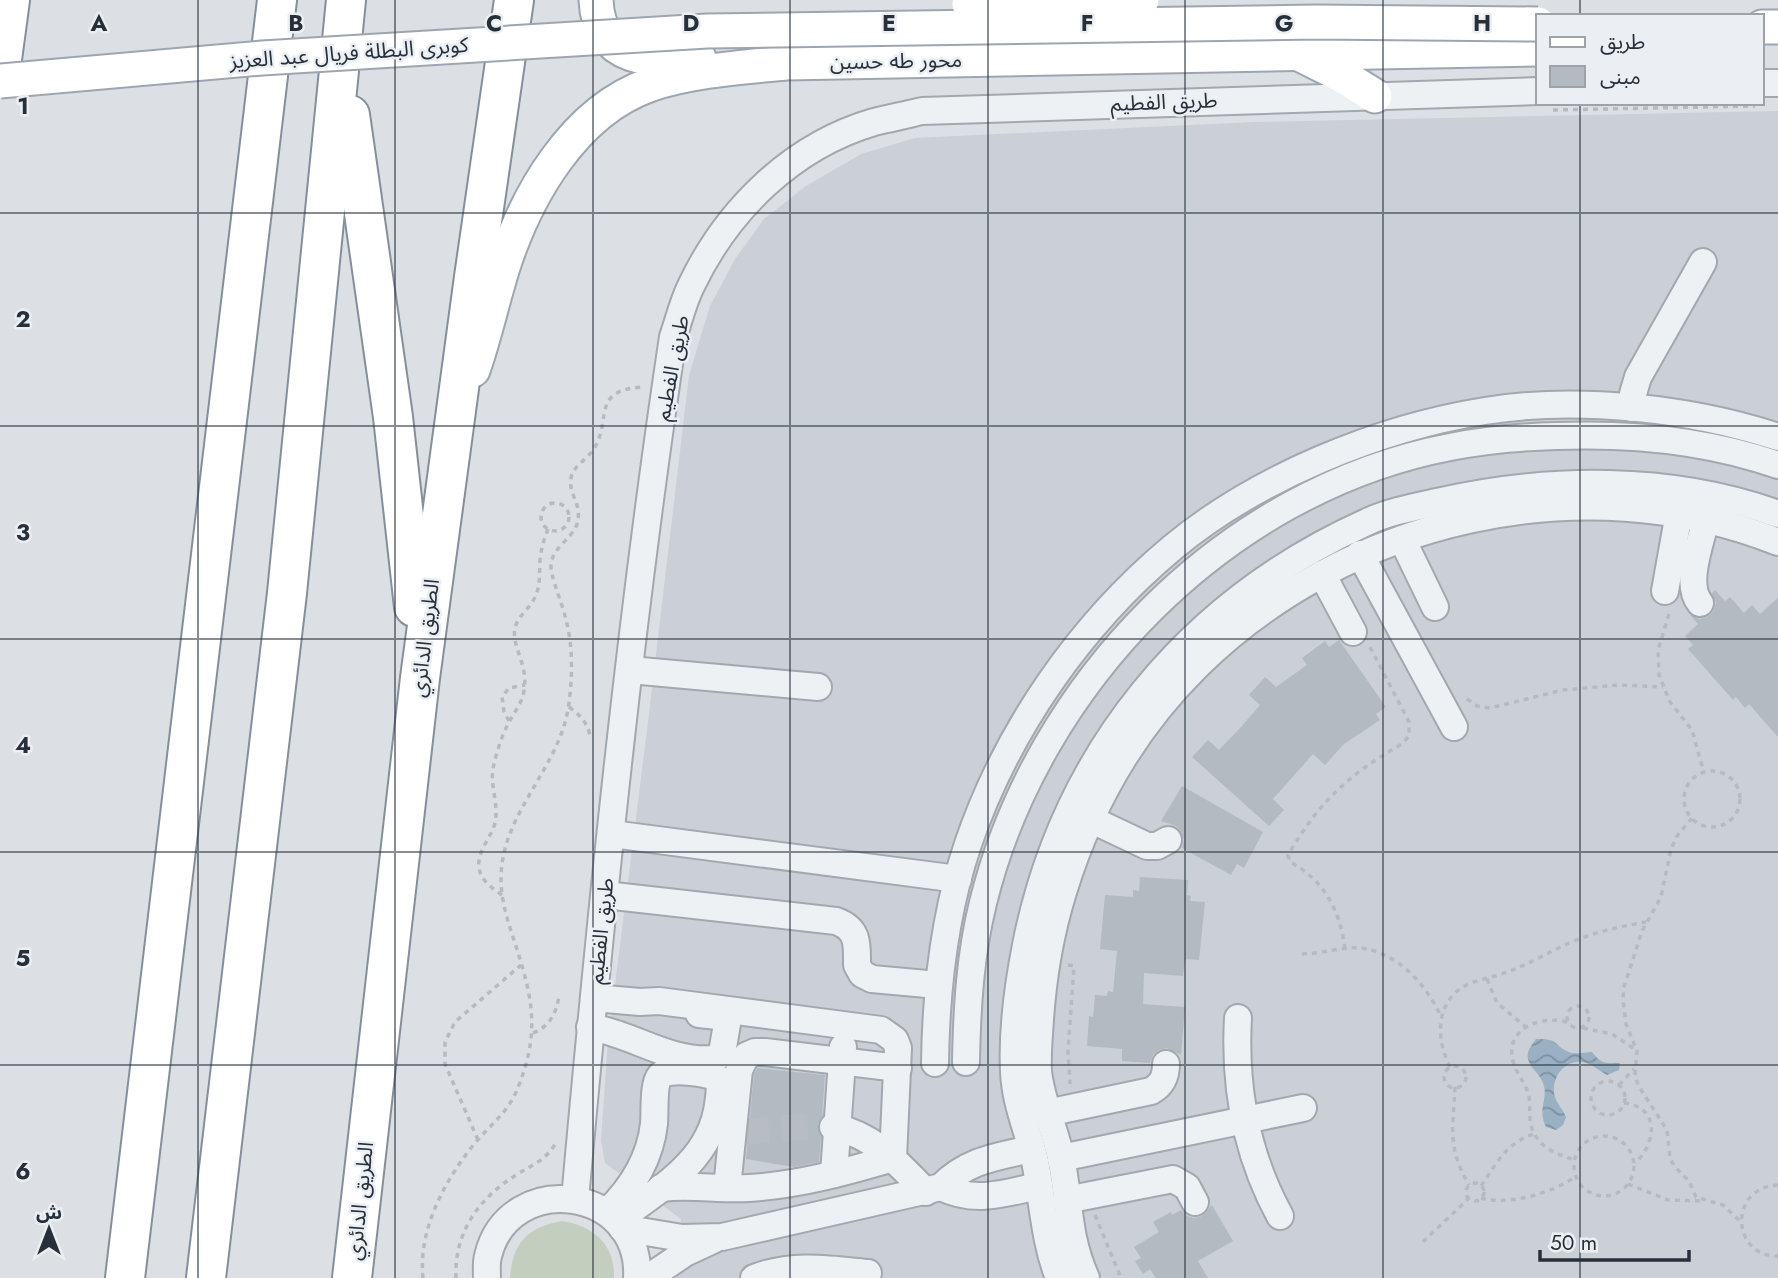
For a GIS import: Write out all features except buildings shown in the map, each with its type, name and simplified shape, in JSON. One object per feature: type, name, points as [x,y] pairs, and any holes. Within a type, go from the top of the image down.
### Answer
[{"type":"highway","points":[[0,74],[10,0]]},
{"type":"highway","points":[[125,1278],[277,0]]},
{"type":"highway","points":[[206,1278],[287,593],[346,0]]},
{"type":"highway","name":"الطريق الدائري","points":[[352,1278],[420,678],[514,0]]},
{"type":"highway","points":[[342,38],[360,197],[402,485],[420,678]]},
{"type":"main road","points":[[596,0],[596,12],[603,30],[615,45],[646,59],[665,61],[720,58],[786,63]]},
{"type":"main road","name":"كوبرى البطلة فريال عبد العزيز","points":[[0,59],[408,27],[705,10],[1142,0]]},
{"type":"main road","name":"كوبرى البطلة فريال عبد العزيز","points":[[0,81],[262,58],[707,31],[1315,22],[1536,24]]},
{"type":"main road","name":"محور طه حسين","points":[[455,411],[484,340],[503,266],[523,217],[549,171],[581,129],[616,102],[649,85],[733,68],[786,63],[1536,49]]},
{"type":"main road","points":[[1298,53],[1375,96]]},
{"type":"street","points":[[1764,94],[1778,83]]},
{"type":"street","name":"طريق الفطيم","points":[[575,1199],[590,1027],[630,670],[673,337],[689,289],[713,244],[744,204],[782,170],[825,142],[872,122],[922,111],[1375,96],[1536,99]]},
{"type":"street","points":[[1632,408],[1638,377],[1703,262]]},
{"type":"street","points":[[935,1063],[938,985],[946,930],[958,879],[982,807],[1018,734],[1062,666],[1114,604],[1172,548],[1243,499],[1312,464],[1413,427],[1487,410],[1607,406],[1632,408],[1699,417],[1778,437]]},
{"type":"street","points":[[1413,427],[1422,454]]},
{"type":"street","points":[[966,1062],[969,981],[975,941],[995,863],[1024,789],[1047,745],[1080,693],[1127,636],[1200,567],[1240,537],[1308,497],[1358,475],[1451,447],[1539,437],[1632,436],[1704,445],[1778,465]]},
{"type":"street","points":[[1253,602],[1322,574],[1360,554],[1402,539],[1466,508],[1577,484],[1619,485],[1708,496],[1734,500],[1778,514]]},
{"type":"street","points":[[1086,1278],[1074,1245],[1061,1158],[1047,1113],[1028,1022],[1023,958],[1040,885],[1064,818],[1103,770],[1132,744],[1162,704],[1196,667],[1233,634],[1253,602],[1286,565],[1369,521],[1415,506],[1514,512],[1612,506],[1679,513],[1750,531],[1778,542]]},
{"type":"street","points":[[1679,513],[1680,599],[1693,592],[1693,577],[1706,519]]},
{"type":"street","points":[[1402,539],[1435,607]]},
{"type":"street","points":[[1360,554],[1454,727]]},
{"type":"street","points":[[1322,574],[1359,633]]},
{"type":"street","points":[[630,670],[818,687]]},
{"type":"street","points":[[1059,1278],[1046,1236],[1039,1186],[1016,1095],[1014,1071],[1046,961],[1057,911],[1103,770]]},
{"type":"street","points":[[1086,827],[1147,846],[1157,846],[1168,840]]},
{"type":"street","points":[[1086,827],[1148,865]]},
{"type":"street","points":[[612,834],[958,879]]},
{"type":"street","points":[[605,895],[836,922],[853,932],[858,946],[857,965],[865,977],[938,985]]},
{"type":"street","points":[[594,998],[659,1001],[881,1030],[889,1034],[898,1048],[892,1158]]},
{"type":"street","points":[[590,1027],[618,1033],[663,1053],[710,1060],[722,1053],[727,1024],[722,1017],[657,1009],[640,1002]]},
{"type":"street","points":[[1238,1018],[1237,1069],[1244,1121],[1258,1170],[1280,1216]]},
{"type":"street","points":[[834,1174],[835,1128],[845,1025]]},
{"type":"street","points":[[727,1188],[738,1134],[739,1070],[746,1056],[755,1052],[898,1068]]},
{"type":"street","points":[[1047,1113],[1151,1091],[1161,1084],[1166,1064]]},
{"type":"street","points":[[674,1071],[710,1076],[719,1081],[712,1130],[696,1158],[686,1170],[616,1220],[647,1153],[654,1125],[658,1080],[664,1072],[674,1071]]},
{"type":"street","points":[[1061,1158],[1303,1108]]},
{"type":"street","points":[[835,1128],[859,1134],[933,1189],[968,1197],[983,1197],[1039,1186]]},
{"type":"street","points":[[696,1158],[718,1143],[738,1134]]},
{"type":"street","points":[[487,1278],[488,1256],[499,1230],[520,1210],[546,1199],[575,1199],[592,1204],[616,1220],[682,1238],[722,1237],[933,1189],[963,1168],[977,1162],[1031,1149]]},
{"type":"street","points":[[661,1188],[727,1188],[803,1183],[892,1158]]},
{"type":"street","points":[[1066,1200],[1173,1179],[1187,1187],[1195,1202]]},
{"type":"street","points":[[616,1220],[632,1246],[637,1278]]},
{"type":"street","points":[[648,1278],[685,1254],[722,1237]]},
{"type":"street","points":[[754,1278],[775,1271],[811,1267],[868,1273]]},
{"type":"path","points":[[1550,105],[1555,110],[1624,105]]},
{"type":"path","points":[[423,1278],[424,1249],[431,1219],[443,1190],[458,1164],[509,1106],[519,1084],[533,1033],[522,964],[502,895],[502,868],[515,818],[546,769],[569,707],[572,651],[569,628],[551,566],[553,555],[576,526],[579,513],[570,480],[574,470],[597,445],[604,410],[611,399],[620,391],[632,388],[666,387]]},
{"type":"path","points":[[554,503],[565,507],[568,523],[559,531],[548,529],[541,519],[544,508],[554,503]]},
{"type":"path","points":[[502,895],[485,881],[478,864],[495,822],[493,767],[509,721],[520,705],[525,685],[523,663],[515,641],[514,629],[519,617],[535,599],[539,587],[541,552],[548,529]]},
{"type":"path","points":[[1680,599],[1663,627],[1657,661],[1663,687],[1670,702],[1692,730],[1704,773]]},
{"type":"path","points":[[1345,948],[1338,915],[1326,892],[1311,875],[1290,862],[1288,855],[1325,801],[1347,781],[1402,744],[1409,736],[1409,722],[1359,633]]},
{"type":"path","points":[[509,721],[504,712],[502,697],[509,688],[525,685]]},
{"type":"path","points":[[1464,696],[1477,706],[1490,708],[1563,690],[1619,685],[1663,687]]},
{"type":"path","points":[[569,707],[586,724],[590,735]]},
{"type":"path","points":[[1721,772],[1728,776],[1738,789],[1739,806],[1730,820],[1723,824],[1707,826],[1692,818],[1685,804],[1691,781],[1704,773],[1721,772]]},
{"type":"path","points":[[1692,818],[1677,836],[1671,849],[1661,897],[1646,922],[1623,1000],[1626,1024],[1637,1051],[1638,1085],[1667,1130],[1670,1158],[1674,1166],[1689,1181],[1696,1197],[1723,1205],[1741,1222]]},
{"type":"path","points":[[1450,1067],[1441,1038],[1442,1018],[1447,1005],[1467,984],[1510,971],[1593,934],[1646,922]]},
{"type":"path","points":[[1302,954],[1362,948],[1397,962],[1423,986],[1442,1018]]},
{"type":"path","points":[[478,1140],[445,1064],[445,1041],[455,1022],[522,964]]},
{"type":"path","points":[[1487,979],[1497,1003],[1526,1027]]},
{"type":"path","points":[[533,1033],[549,1023],[559,996]]},
{"type":"path","points":[[1567,1022],[1568,1010],[1579,1005],[1588,1012],[1589,1018],[1583,1028]]},
{"type":"path","points":[[1574,1160],[1549,1150],[1534,1134],[1527,1088],[1516,1069],[1512,1054],[1515,1040],[1526,1027],[1549,1019],[1567,1022],[1577,1029],[1612,1034],[1637,1051]]},
{"type":"path","points":[[1456,1066],[1465,1072],[1464,1083],[1455,1087],[1449,1086],[1444,1076],[1450,1067],[1456,1066]]},
{"type":"path","points":[[1619,1085],[1636,1067]]},
{"type":"path","points":[[1613,1082],[1619,1085],[1625,1097],[1621,1109],[1609,1116],[1597,1112],[1591,1100],[1591,1093],[1600,1083],[1613,1082]]},
{"type":"path","points":[[1455,1087],[1452,1146],[1458,1166],[1469,1185],[1466,1194],[1468,1198]]},
{"type":"path","points":[[1624,1103],[1641,1109],[1650,1119],[1652,1129],[1648,1148],[1634,1163]]},
{"type":"path","points":[[1481,1186],[1505,1150],[1523,1137],[1534,1134]]},
{"type":"path","points":[[1606,1135],[1622,1141],[1633,1155],[1634,1163],[1629,1184],[1622,1191],[1605,1196],[1587,1191],[1576,1177],[1574,1160],[1582,1145],[1597,1136],[1606,1135]]},
{"type":"path","points":[[456,1278],[460,1242],[475,1211],[486,1198],[514,1176],[542,1160],[559,1137]]},
{"type":"path","points":[[1468,1198],[1501,1202],[1521,1199],[1557,1187],[1576,1177]]},
{"type":"path","points":[[1469,1185],[1478,1183],[1481,1186],[1484,1190],[1481,1198]]},
{"type":"path","points":[[1629,1184],[1668,1200],[1705,1200]]},
{"type":"path","points":[[1778,1185],[1761,1189],[1752,1195],[1742,1212],[1741,1222],[1743,1232],[1754,1248],[1778,1256]]},
{"type":"path","points":[[1423,1242],[1468,1198]]},
{"type":"shaded area","points":[[1778,111],[1778,1278],[677,1278],[681,1219],[605,1163],[601,1141],[608,1041],[689,375],[710,306],[735,259],[764,219],[806,186],[861,154],[915,138],[1253,122]]},
{"type":"green space","points":[[562,1221],[583,1227],[600,1239],[611,1255],[614,1278],[510,1278],[514,1255],[524,1239],[531,1232]]},
{"type":"water","points":[[1536,1039],[1553,1041],[1572,1053],[1592,1052],[1604,1062],[1620,1063],[1619,1070],[1607,1075],[1582,1062],[1569,1064],[1560,1072],[1554,1084],[1554,1091],[1566,1117],[1563,1125],[1556,1130],[1546,1127],[1542,1080],[1528,1059]]},
{"type":"tunnel","points":[[743,1132],[833,1127]]}]
